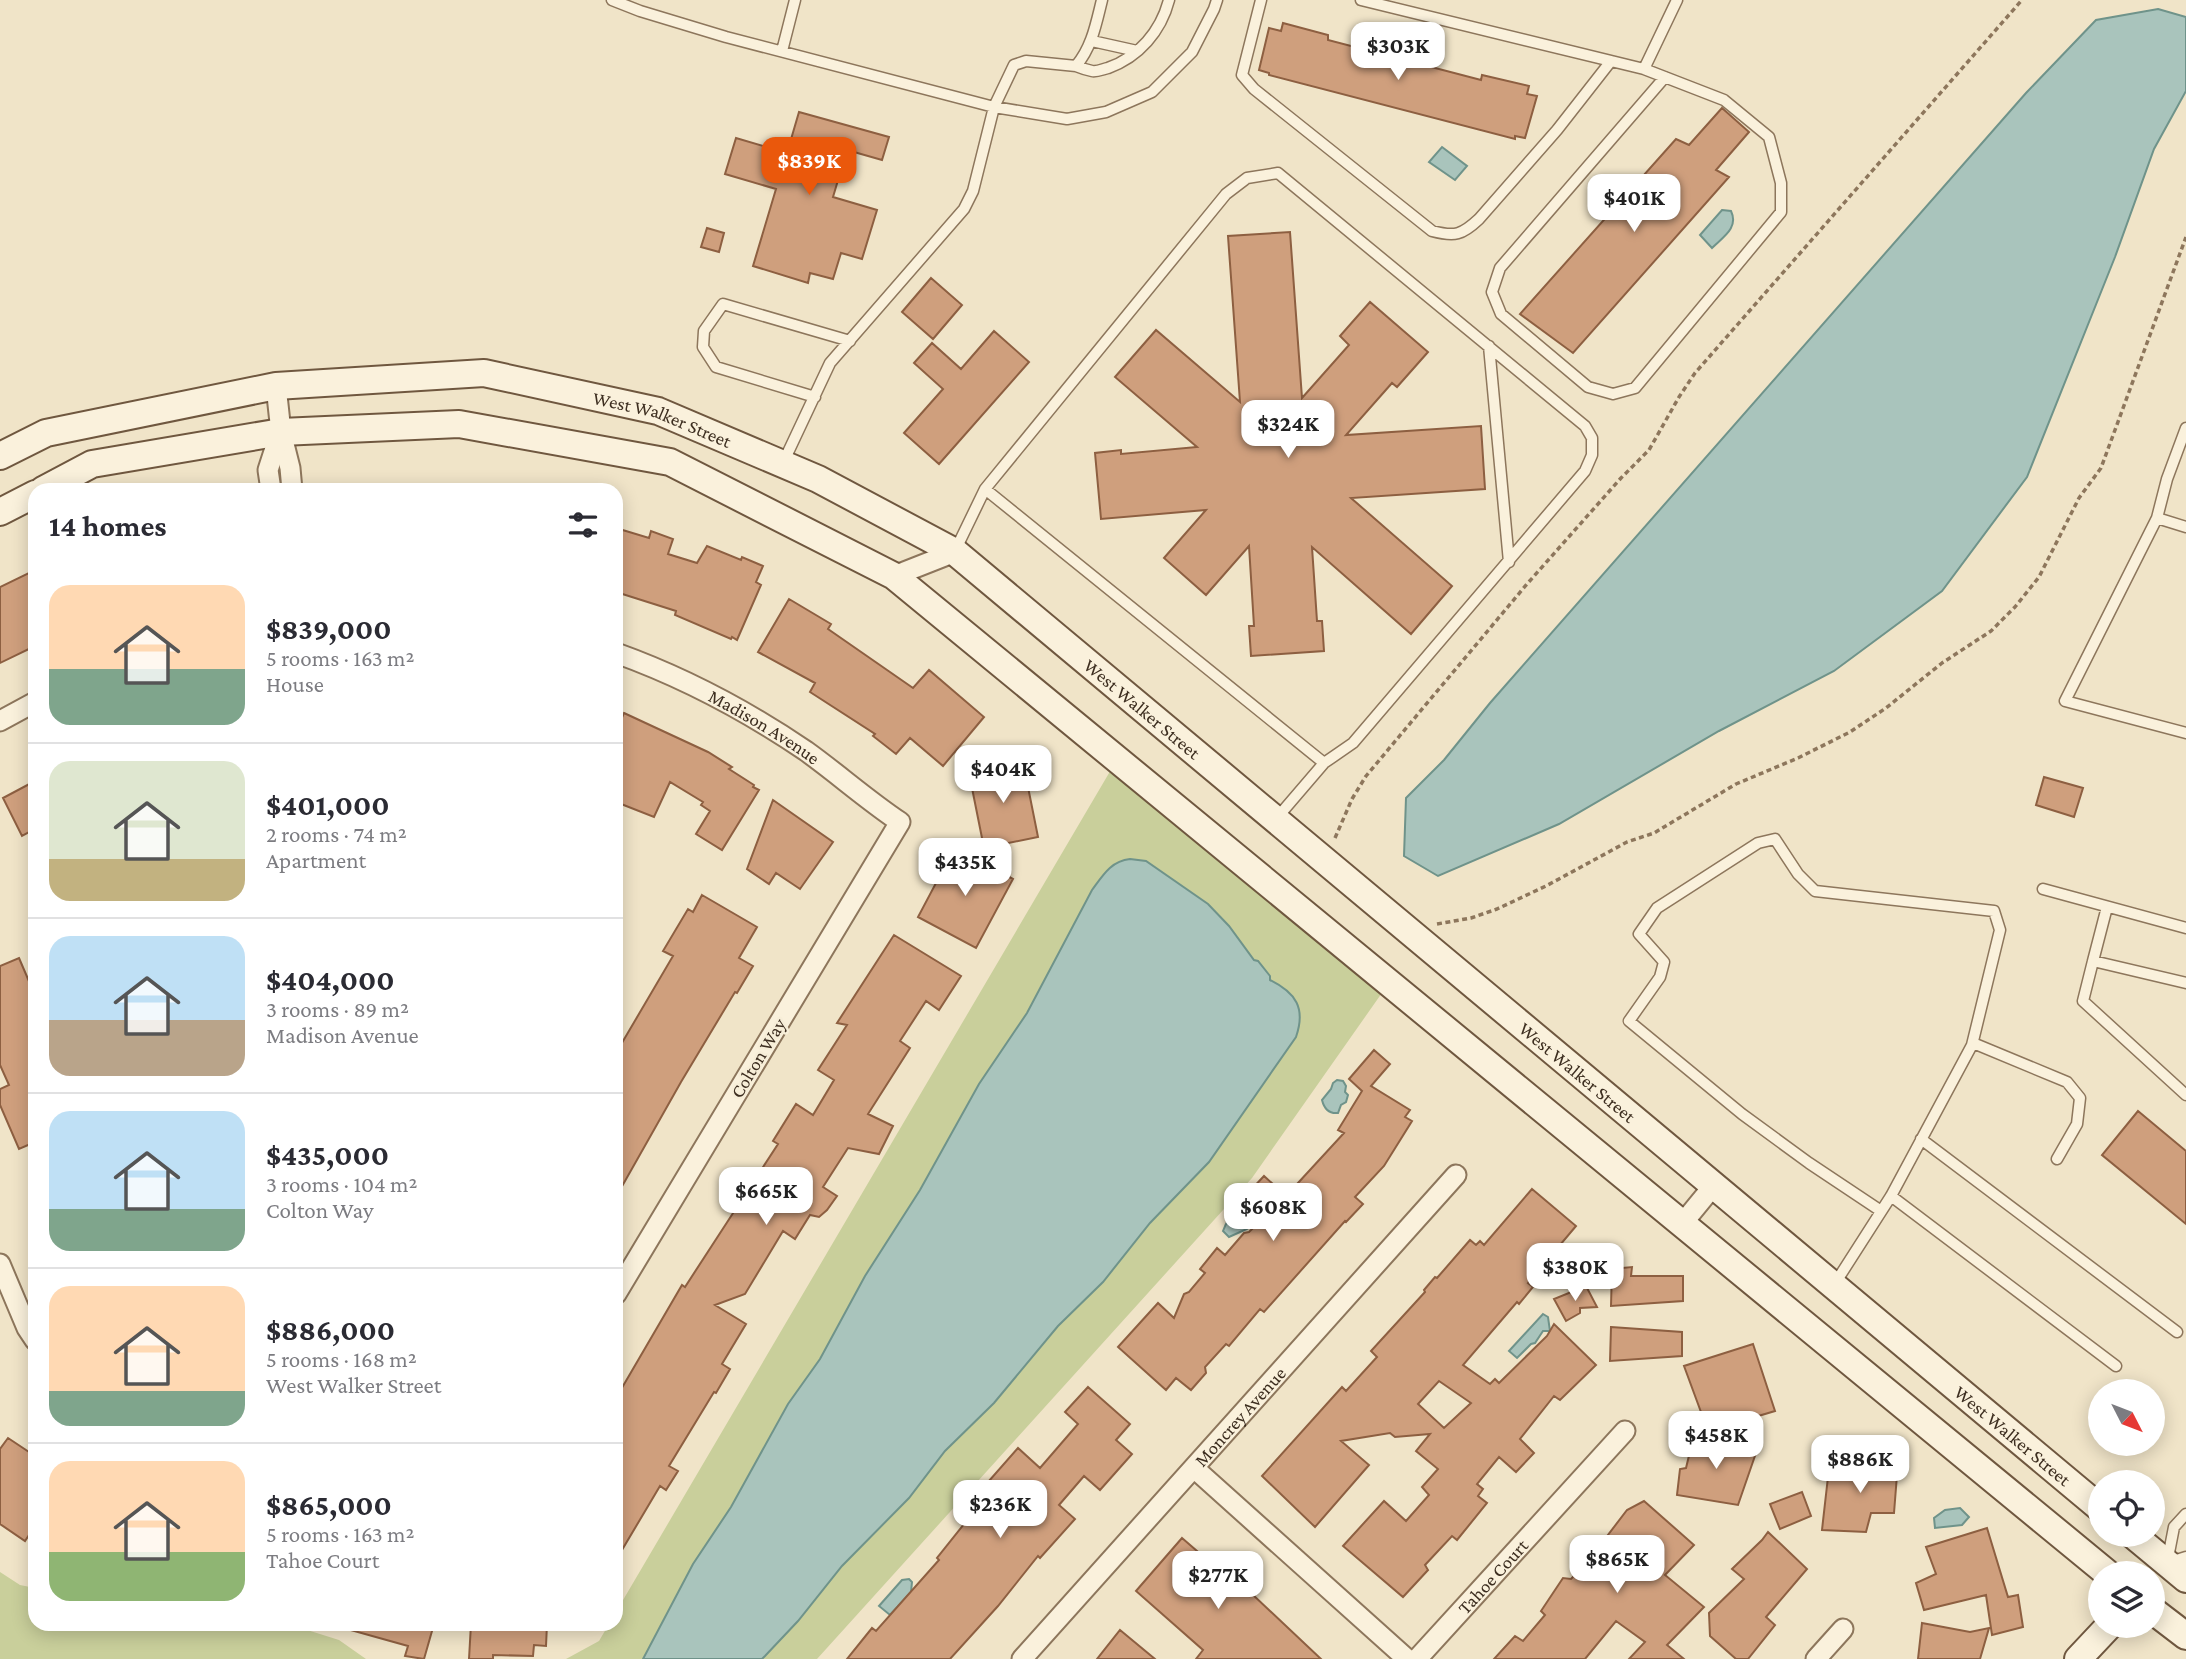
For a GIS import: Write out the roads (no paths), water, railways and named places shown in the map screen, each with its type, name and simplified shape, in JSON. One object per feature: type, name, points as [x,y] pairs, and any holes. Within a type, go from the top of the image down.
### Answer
[{"type":"street","name":"West Walker Street","points":[[0,456],[46,433],[276,386],[484,373],[659,411],[818,478],[955,552],[2088,1498]]},
{"type":"street","points":[[276,386],[281,432],[291,483]]},
{"type":"street","name":"West Walker Street","points":[[56,483],[92,464],[281,432],[459,424],[670,462],[894,576],[2092,1561]]},
{"type":"street","points":[[270,483],[268,470],[281,432]]},
{"type":"street","points":[[0,512],[28,498]]},
{"type":"street","points":[[894,576],[955,552]]},
{"type":"street","name":"Madison Avenue","points":[[623,655],[684,680],[762,723],[900,822]]},
{"type":"street","points":[[0,721],[28,706]]},
{"type":"street","name":"Colton Way","points":[[623,1282],[900,822]]},
{"type":"street","name":"Moncrey Avenue","points":[[1022,1659],[1456,1175]]},
{"type":"street","points":[[1682,1224],[1714,1185]]},
{"type":"street","points":[[0,1264],[28,1330]]},
{"type":"street","name":"Tahoe Court","points":[[1417,1659],[1625,1431]]},
{"type":"street","points":[[1194,1468],[1406,1659]]},
{"type":"street","points":[[2147,1547],[2173,1569]]},
{"type":"street","points":[[2165,1620],[2186,1636]]},
{"type":"street","points":[[1816,1659],[1843,1629]]},
{"type":"street","points":[[2078,1659],[2098,1638]]},
{"type":"lane","points":[[612,0],[640,11],[782,51],[994,107],[1067,119],[1106,112],[1152,92],[1192,52],[1217,0]]},
{"type":"lane","points":[[782,51],[795,0]]},
{"type":"lane","points":[[1076,66],[1092,41],[1102,0]]},
{"type":"lane","points":[[783,464],[830,363],[964,209],[973,191],[994,107],[1014,65],[1026,61],[1076,66],[1094,72],[1124,62],[1158,29],[1166,14],[1169,0]]},
{"type":"lane","points":[[1261,0],[1241,75],[1254,89],[1432,231],[1448,235],[1466,231],[1479,219],[1557,130],[1611,61]]},
{"type":"lane","points":[[1361,0],[1644,69],[1665,77],[1724,100],[1769,136],[1781,183],[1782,212],[1636,388],[1613,394],[1588,387],[1501,314],[1492,292],[1500,268],[1665,77]]},
{"type":"lane","points":[[1644,69],[1677,0]]},
{"type":"lane","points":[[1092,41],[1137,51]]},
{"type":"lane","points":[[955,552],[985,489],[1226,194],[1247,178],[1278,173],[1585,426],[1592,438],[1592,456],[1585,471],[1353,744],[1324,763],[1275,819]]},
{"type":"lane","points":[[815,397],[716,367],[703,347],[704,331],[723,304],[850,341]]},
{"type":"lane","points":[[1489,346],[1508,562]]},
{"type":"lane","points":[[2186,428],[2167,479],[2157,518],[2065,701],[2186,733]]},
{"type":"lane","points":[[985,489],[1324,763]]},
{"type":"lane","points":[[2157,518],[2186,527]]},
{"type":"lane","points":[[1834,1285],[1891,1196],[1973,1042],[2000,930],[1994,911],[1815,891],[1798,874],[1775,839],[1758,843],[1657,908],[1639,934],[1664,961],[1660,977],[1629,1021],[1765,1130],[1881,1211]]},
{"type":"lane","points":[[2043,889],[2186,928]]},
{"type":"lane","points":[[2107,907],[2083,1001],[2186,1096]]},
{"type":"lane","points":[[2093,961],[2186,983]]},
{"type":"lane","points":[[1973,1042],[2067,1082],[2080,1098],[2077,1124],[2057,1159]]},
{"type":"lane","points":[[1921,1139],[2177,1332]]},
{"type":"lane","points":[[1891,1196],[2116,1366]]},
{"type":"lane","points":[[2173,1569],[2174,1527],[2186,1514]]},
{"type":"water","points":[[2158,9],[2186,17],[2186,91],[2154,149],[2115,257],[2027,477],[1942,591],[1834,671],[1719,731],[1559,824],[1438,876],[1404,856],[1406,798],[1444,760],[1490,703],[2026,93],[2096,20]]},
{"type":"water","points":[[1442,147],[1467,166],[1455,180],[1429,162]]},
{"type":"water","points":[[1722,210],[1731,211],[1733,222],[1729,232],[1712,248],[1700,235]]},
{"type":"water","points":[[1130,859],[1146,861],[1208,904],[1229,926],[1254,960],[1258,961],[1270,976],[1270,980],[1286,990],[1296,1002],[1300,1018],[1296,1037],[1209,1162],[1150,1223],[1103,1282],[1058,1326],[994,1403],[945,1451],[909,1498],[842,1566],[798,1621],[762,1659],[643,1659],[693,1564],[731,1507],[788,1404],[820,1359],[865,1276],[920,1190],[979,1084],[1027,1013],[1092,890],[1113,866]]},
{"type":"water","points":[[1337,1080],[1343,1081],[1348,1095],[1338,1113],[1332,1113],[1327,1110],[1322,1100]]},
{"type":"water","points":[[1241,1205],[1245,1210],[1254,1212],[1255,1218],[1247,1229],[1229,1237],[1223,1231],[1230,1217]]},
{"type":"water","points":[[1543,1314],[1548,1317],[1550,1331],[1543,1331],[1535,1343],[1517,1358],[1509,1351]]},
{"type":"water","points":[[1960,1508],[1969,1517],[1962,1525],[1935,1528],[1934,1518],[1945,1510]]},
{"type":"water","points":[[909,1579],[912,1582],[911,1592],[890,1615],[879,1606],[902,1580]]}]
